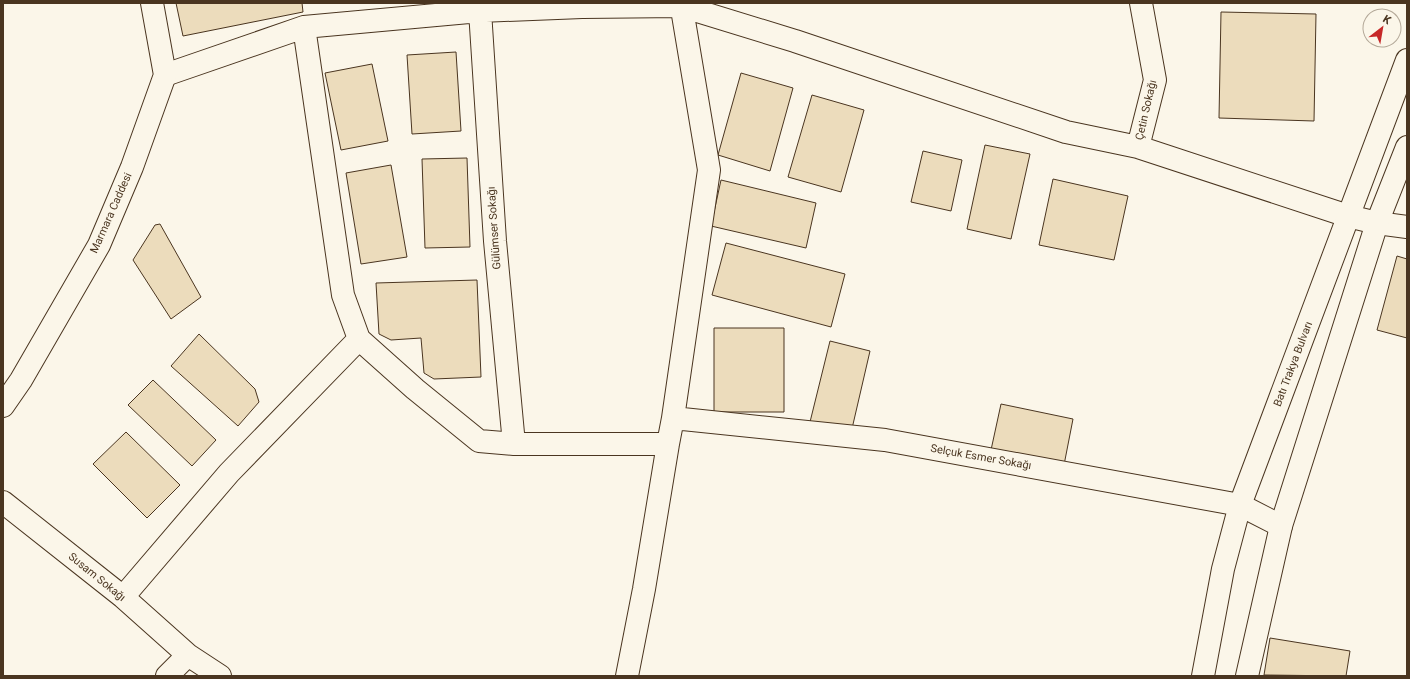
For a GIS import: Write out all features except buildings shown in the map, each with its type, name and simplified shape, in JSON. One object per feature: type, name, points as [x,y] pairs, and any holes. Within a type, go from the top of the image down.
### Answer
[{"type":"street","name":"Marmara Caddesi","points":[[3,406],[21,380],[99,245],[132,167],[165,75],[152,3]]},
{"type":"street","name":"Çetin Sokağı","points":[[1138,147],[1154,80],[1141,3]]},
{"type":"street","points":[[165,75],[304,27],[480,11],[681,5],[795,41],[1066,132],[1138,147],[1348,216],[1377,223],[1407,226]]},
{"type":"street","points":[[626,676],[644,589],[668,444],[674,418],[708,170],[681,5]]},
{"type":"street","name":"Gülümser Sokağı","points":[[480,11],[495,241],[514,444]]},
{"type":"street","points":[[304,27],[343,295],[359,339],[415,389],[479,441],[514,444],[668,444]]},
{"type":"street","name":"Batı Trakya Bulvarı","points":[[1203,676],[1223,569],[1240,505],[1407,60]]},
{"type":"street","points":[[1248,676],[1281,526],[1377,223],[1407,147]]},
{"type":"street","points":[[123,597],[229,473],[359,339]]},
{"type":"street","name":"Selçuk Esmer Sokağı","points":[[674,418],[885,440],[1240,505],[1281,526]]},
{"type":"street","name":"Susam Sokağı","points":[[3,502],[123,597],[188,655],[220,676]]},
{"type":"street","points":[[167,676],[188,655]]}]
